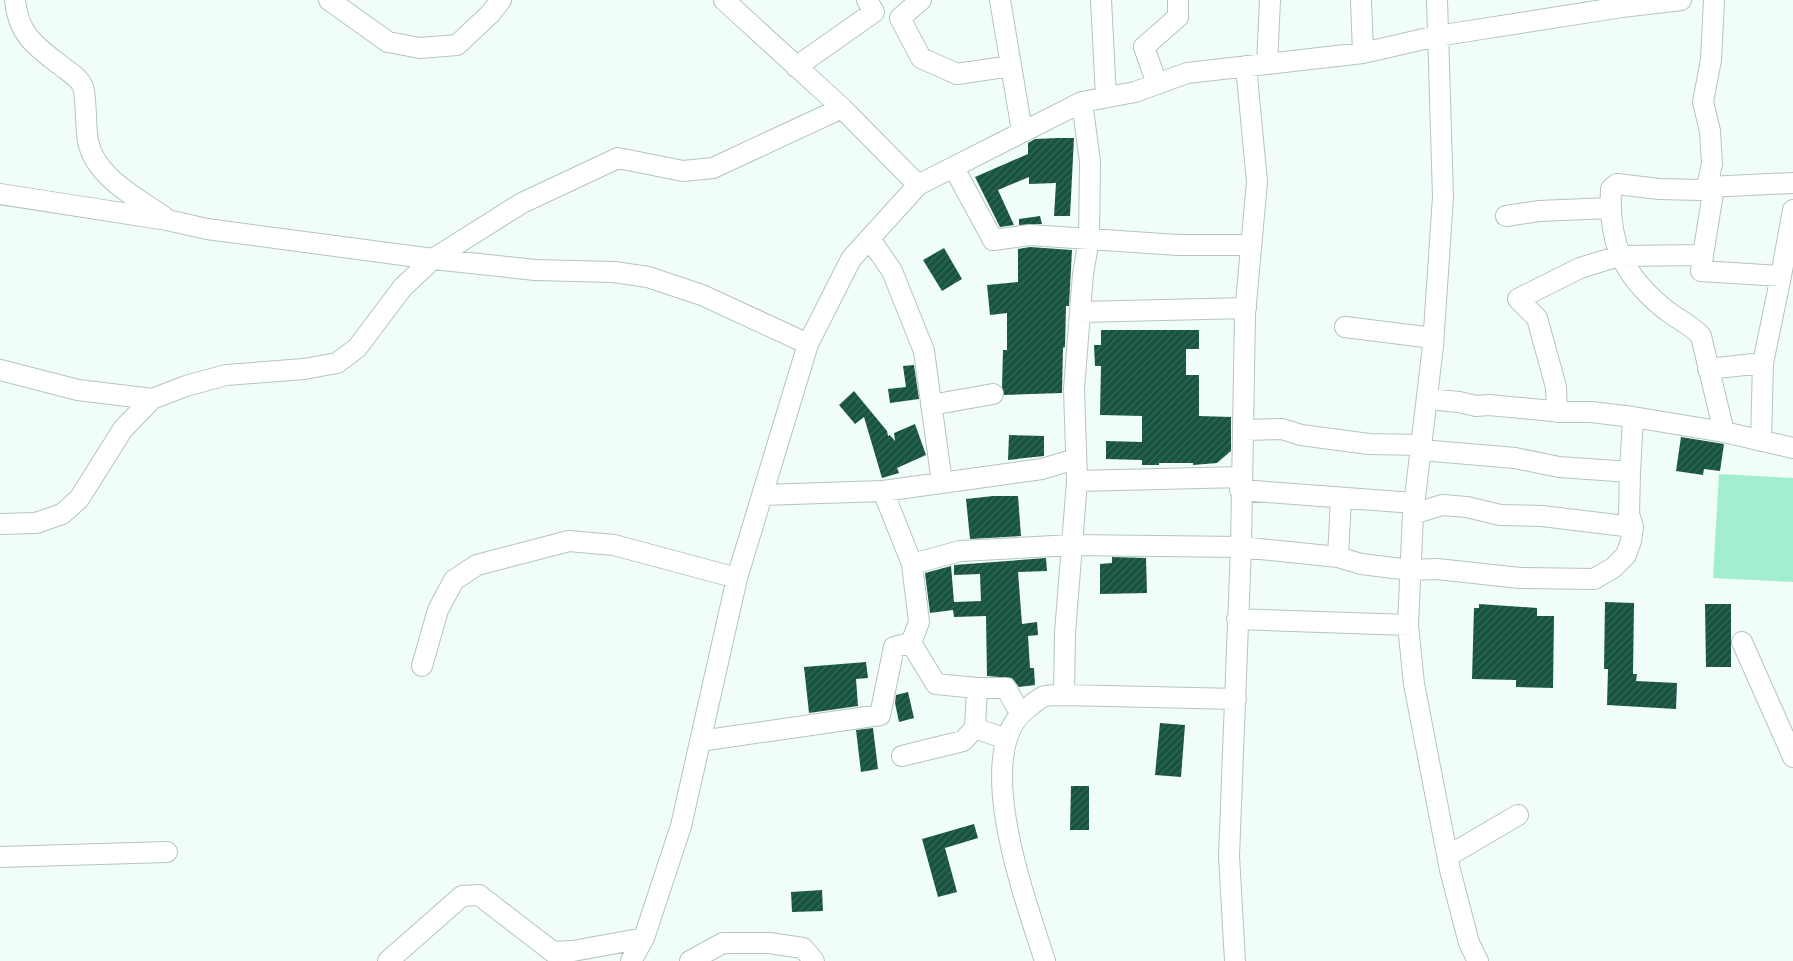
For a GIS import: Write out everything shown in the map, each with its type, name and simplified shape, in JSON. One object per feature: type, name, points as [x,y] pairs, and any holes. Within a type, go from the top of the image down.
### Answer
[{"type":"street","points":[[15,0],[22,27],[32,44],[75,76],[83,88],[88,141],[94,162],[109,178],[167,220]]},
{"type":"street","points":[[329,0],[388,42],[420,48],[457,44],[490,14],[501,0]]},
{"type":"street","points":[[796,67],[874,12],[867,0]]},
{"type":"street","points":[[922,0],[900,18],[921,58],[957,74],[1011,66]]},
{"type":"street","points":[[1000,0],[1022,130]]},
{"type":"street","points":[[1101,0],[1106,97]]},
{"type":"street","points":[[1157,84],[1144,47],[1178,17],[1178,0]]},
{"type":"street","points":[[1267,64],[1270,0]]},
{"type":"street","points":[[1361,0],[1363,53]]},
{"type":"street","points":[[1437,0],[1442,197],[1433,338],[1414,509],[1408,625],[1414,684],[1448,856],[1469,952],[1478,961]]},
{"type":"street","points":[[631,961],[644,938],[681,826],[737,578],[808,344],[851,259],[918,185],[954,168],[1022,130],[1082,102],[1135,92],[1187,73],[1363,53],[1437,36],[1622,3],[1681,0]]},
{"type":"street","points":[[1714,0],[1711,60],[1703,102],[1711,139],[1712,164],[1701,271],[1781,276]]},
{"type":"street","points":[[731,2],[796,67],[842,108],[918,185]]},
{"type":"street","points":[[1235,961],[1229,856],[1236,699],[1246,308],[1257,182],[1246,66]]},
{"type":"street","points":[[1064,695],[1065,633],[1077,481],[1074,389],[1080,312],[1089,238],[1090,162],[1082,102]]},
{"type":"street","points":[[0,524],[36,523],[62,514],[79,499],[123,429],[152,399],[186,386],[226,375],[304,370],[336,363],[357,348],[403,287],[434,259],[522,203],[618,158],[683,171],[712,168],[842,108]]},
{"type":"street","points":[[954,168],[993,240],[1030,235],[1178,245],[1251,245]]},
{"type":"street","points":[[1724,432],[1701,336],[1693,327],[1657,303],[1626,268],[1619,256],[1610,208],[1611,189],[1616,184],[1702,190],[1710,187],[1793,183]]},
{"type":"street","points":[[0,194],[167,220],[207,229],[434,259],[535,270],[614,272],[648,276],[702,295],[808,344]]},
{"type":"street","points":[[1506,216],[1539,211],[1610,208]]},
{"type":"street","points":[[1761,441],[1763,363],[1793,210]]},
{"type":"street","points":[[870,239],[892,271],[924,351],[942,483]]},
{"type":"street","points":[[1557,412],[1556,387],[1537,318],[1518,299],[1580,268],[1619,256],[1703,255]]},
{"type":"street","points":[[1080,312],[1246,308]]},
{"type":"street","points":[[1345,327],[1433,338]]},
{"type":"street","points":[[1708,369],[1763,363]]},
{"type":"street","points":[[0,370],[78,390],[152,399]]},
{"type":"street","points":[[931,405],[993,394]]},
{"type":"street","points":[[1427,399],[1459,402],[1476,406],[1489,405],[1557,412],[1591,412],[1633,417],[1724,432],[1793,448]]},
{"type":"street","points":[[912,564],[960,552],[1072,545],[1240,546],[1338,557],[1361,564],[1410,570],[1437,569],[1520,578],[1594,579],[1613,568],[1626,556],[1633,527],[1629,514],[1633,417]]},
{"type":"street","points":[[1243,430],[1282,429],[1301,435],[1369,444],[1515,458],[1559,467],[1630,472]]},
{"type":"street","points":[[762,495],[883,491],[1042,468],[1075,459]]},
{"type":"street","points":[[1077,481],[1241,483],[1414,509],[1442,505],[1488,511],[1500,515],[1542,516],[1633,527]]},
{"type":"street","points":[[883,491],[912,564],[919,622],[911,643]]},
{"type":"street","points":[[1338,557],[1341,498]]},
{"type":"street","points":[[422,666],[438,610],[454,580],[477,565],[569,541],[614,545],[737,578]]},
{"type":"street","points":[[1238,619],[1408,625]]},
{"type":"street","points":[[1742,642],[1793,757]]},
{"type":"street","points":[[911,643],[936,684],[977,688],[1006,688],[1020,713]]},
{"type":"street","points":[[700,741],[880,715],[894,647],[911,643]]},
{"type":"street","points":[[902,756],[963,741],[975,728],[977,688]]},
{"type":"street","points":[[1045,961],[1011,849],[1002,797],[1006,739],[1020,713],[1043,696],[1236,699]]},
{"type":"street","points":[[975,728],[1006,739]]},
{"type":"street","points":[[1448,856],[1518,815]]},
{"type":"street","points":[[0,857],[166,852]]},
{"type":"street","points":[[388,961],[462,896],[479,895],[553,952],[573,951],[644,938]]},
{"type":"street","points":[[690,961],[723,943],[769,944],[803,948],[814,961]]},
{"type":"green space","points":[[1719,474],[1793,478],[1793,582],[1713,578]]},
{"type":"building","points":[[1074,138],[1070,216],[1054,216],[1056,183],[1029,184],[1029,177],[998,190],[1014,225],[1000,227],[975,177],[1028,154],[1028,143],[1035,139]]},
{"type":"building","points":[[1040,216],[1042,224],[1019,225],[1019,219]]},
{"type":"building","points":[[1030,247],[1072,250],[1069,306],[1066,306],[1065,347],[1063,348],[1062,393],[1004,395],[1002,387],[1003,350],[1007,350],[1007,313],[990,315],[987,285],[1018,282],[1018,249]]},
{"type":"building","points":[[944,248],[962,279],[942,291],[923,260]]},
{"type":"building","points":[[1101,330],[1199,330],[1199,349],[1186,349],[1186,375],[1199,375],[1199,416],[1231,417],[1231,451],[1217,463],[1193,465],[1193,463],[1159,463],[1159,465],[1142,465],[1142,460],[1106,459],[1106,441],[1142,442],[1142,416],[1100,415],[1101,366],[1095,366],[1094,345],[1101,345]]},
{"type":"building","points":[[914,365],[919,399],[890,403],[888,389],[906,387],[903,366]]},
{"type":"building","points":[[854,391],[887,431],[888,436],[890,435],[895,441],[894,433],[915,424],[926,455],[897,468],[899,473],[882,478],[864,417],[855,424],[839,405]]},
{"type":"building","points":[[1009,435],[1044,436],[1044,456],[1008,460]]},
{"type":"building","points":[[1681,437],[1724,444],[1720,471],[1704,469],[1703,475],[1676,471]]},
{"type":"building","points":[[1018,496],[1021,536],[970,539],[966,499]]},
{"type":"building","points":[[1112,557],[1146,558],[1147,593],[1100,594],[1100,564],[1112,563]]},
{"type":"building","points":[[1046,558],[1047,571],[1018,572],[1022,624],[1037,622],[1038,635],[1028,636],[1030,668],[1034,668],[1035,685],[1019,687],[1012,678],[987,676],[986,616],[954,617],[953,610],[930,613],[925,573],[951,566],[954,602],[981,601],[980,574],[954,575],[954,565]]},
{"type":"building","points":[[1605,602],[1634,603],[1633,674],[1637,674],[1636,681],[1677,683],[1676,709],[1607,705],[1608,669],[1604,669]]},
{"type":"building","points":[[1479,604],[1537,608],[1537,616],[1554,616],[1553,688],[1516,687],[1516,680],[1472,679],[1474,608],[1479,608]]},
{"type":"building","points":[[1705,604],[1731,604],[1731,667],[1706,667]]},
{"type":"building","points":[[866,662],[868,678],[856,679],[858,706],[809,713],[804,667]]},
{"type":"building","points":[[908,692],[914,718],[899,722],[895,703],[896,695]]},
{"type":"building","points":[[1160,723],[1185,725],[1181,777],[1155,775]]},
{"type":"building","points":[[873,728],[878,769],[861,772],[856,730]]},
{"type":"building","points":[[1071,786],[1089,786],[1089,830],[1070,830]]},
{"type":"building","points":[[974,824],[978,838],[945,848],[957,892],[938,897],[922,839]]},
{"type":"building","points":[[822,890],[823,911],[792,912],[791,892]]}]
